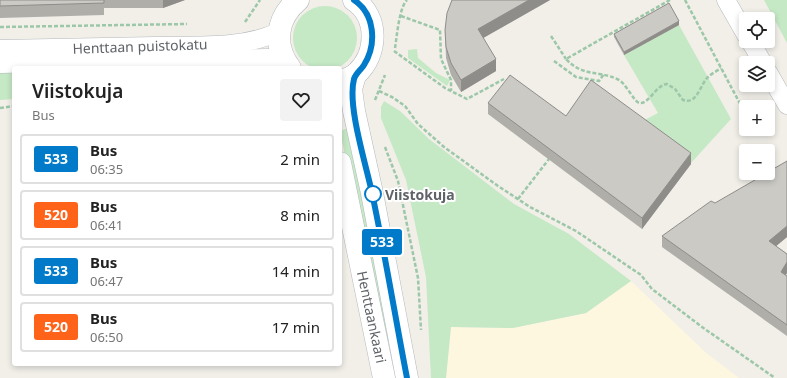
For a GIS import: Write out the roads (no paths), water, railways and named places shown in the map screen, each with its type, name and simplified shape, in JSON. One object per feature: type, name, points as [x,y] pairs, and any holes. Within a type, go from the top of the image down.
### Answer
[{"type":"main road","points":[[287,64],[279,46],[278,32],[283,16],[298,0]]},
{"type":"main road","points":[[348,79],[364,66],[373,43],[370,20],[362,3]]},
{"type":"main road","name":"Henttaankaari","points":[[348,79],[352,89],[354,111],[372,193],[407,378]]},
{"type":"main road","name":"Henttaankaari","points":[[342,173],[384,378]]},
{"type":"street","points":[[726,0],[739,23]]},
{"type":"street","name":"Henttaan puistokatu","points":[[0,49],[207,44],[245,41],[266,37],[278,32]]},
{"type":"street","name":"Henttaan puistokatu","points":[[0,64],[260,58],[287,64]]},
{"type":"street","points":[[775,84],[787,105]]},
{"type":"place","name":"Viistokuja","points":[[373,194]]}]
